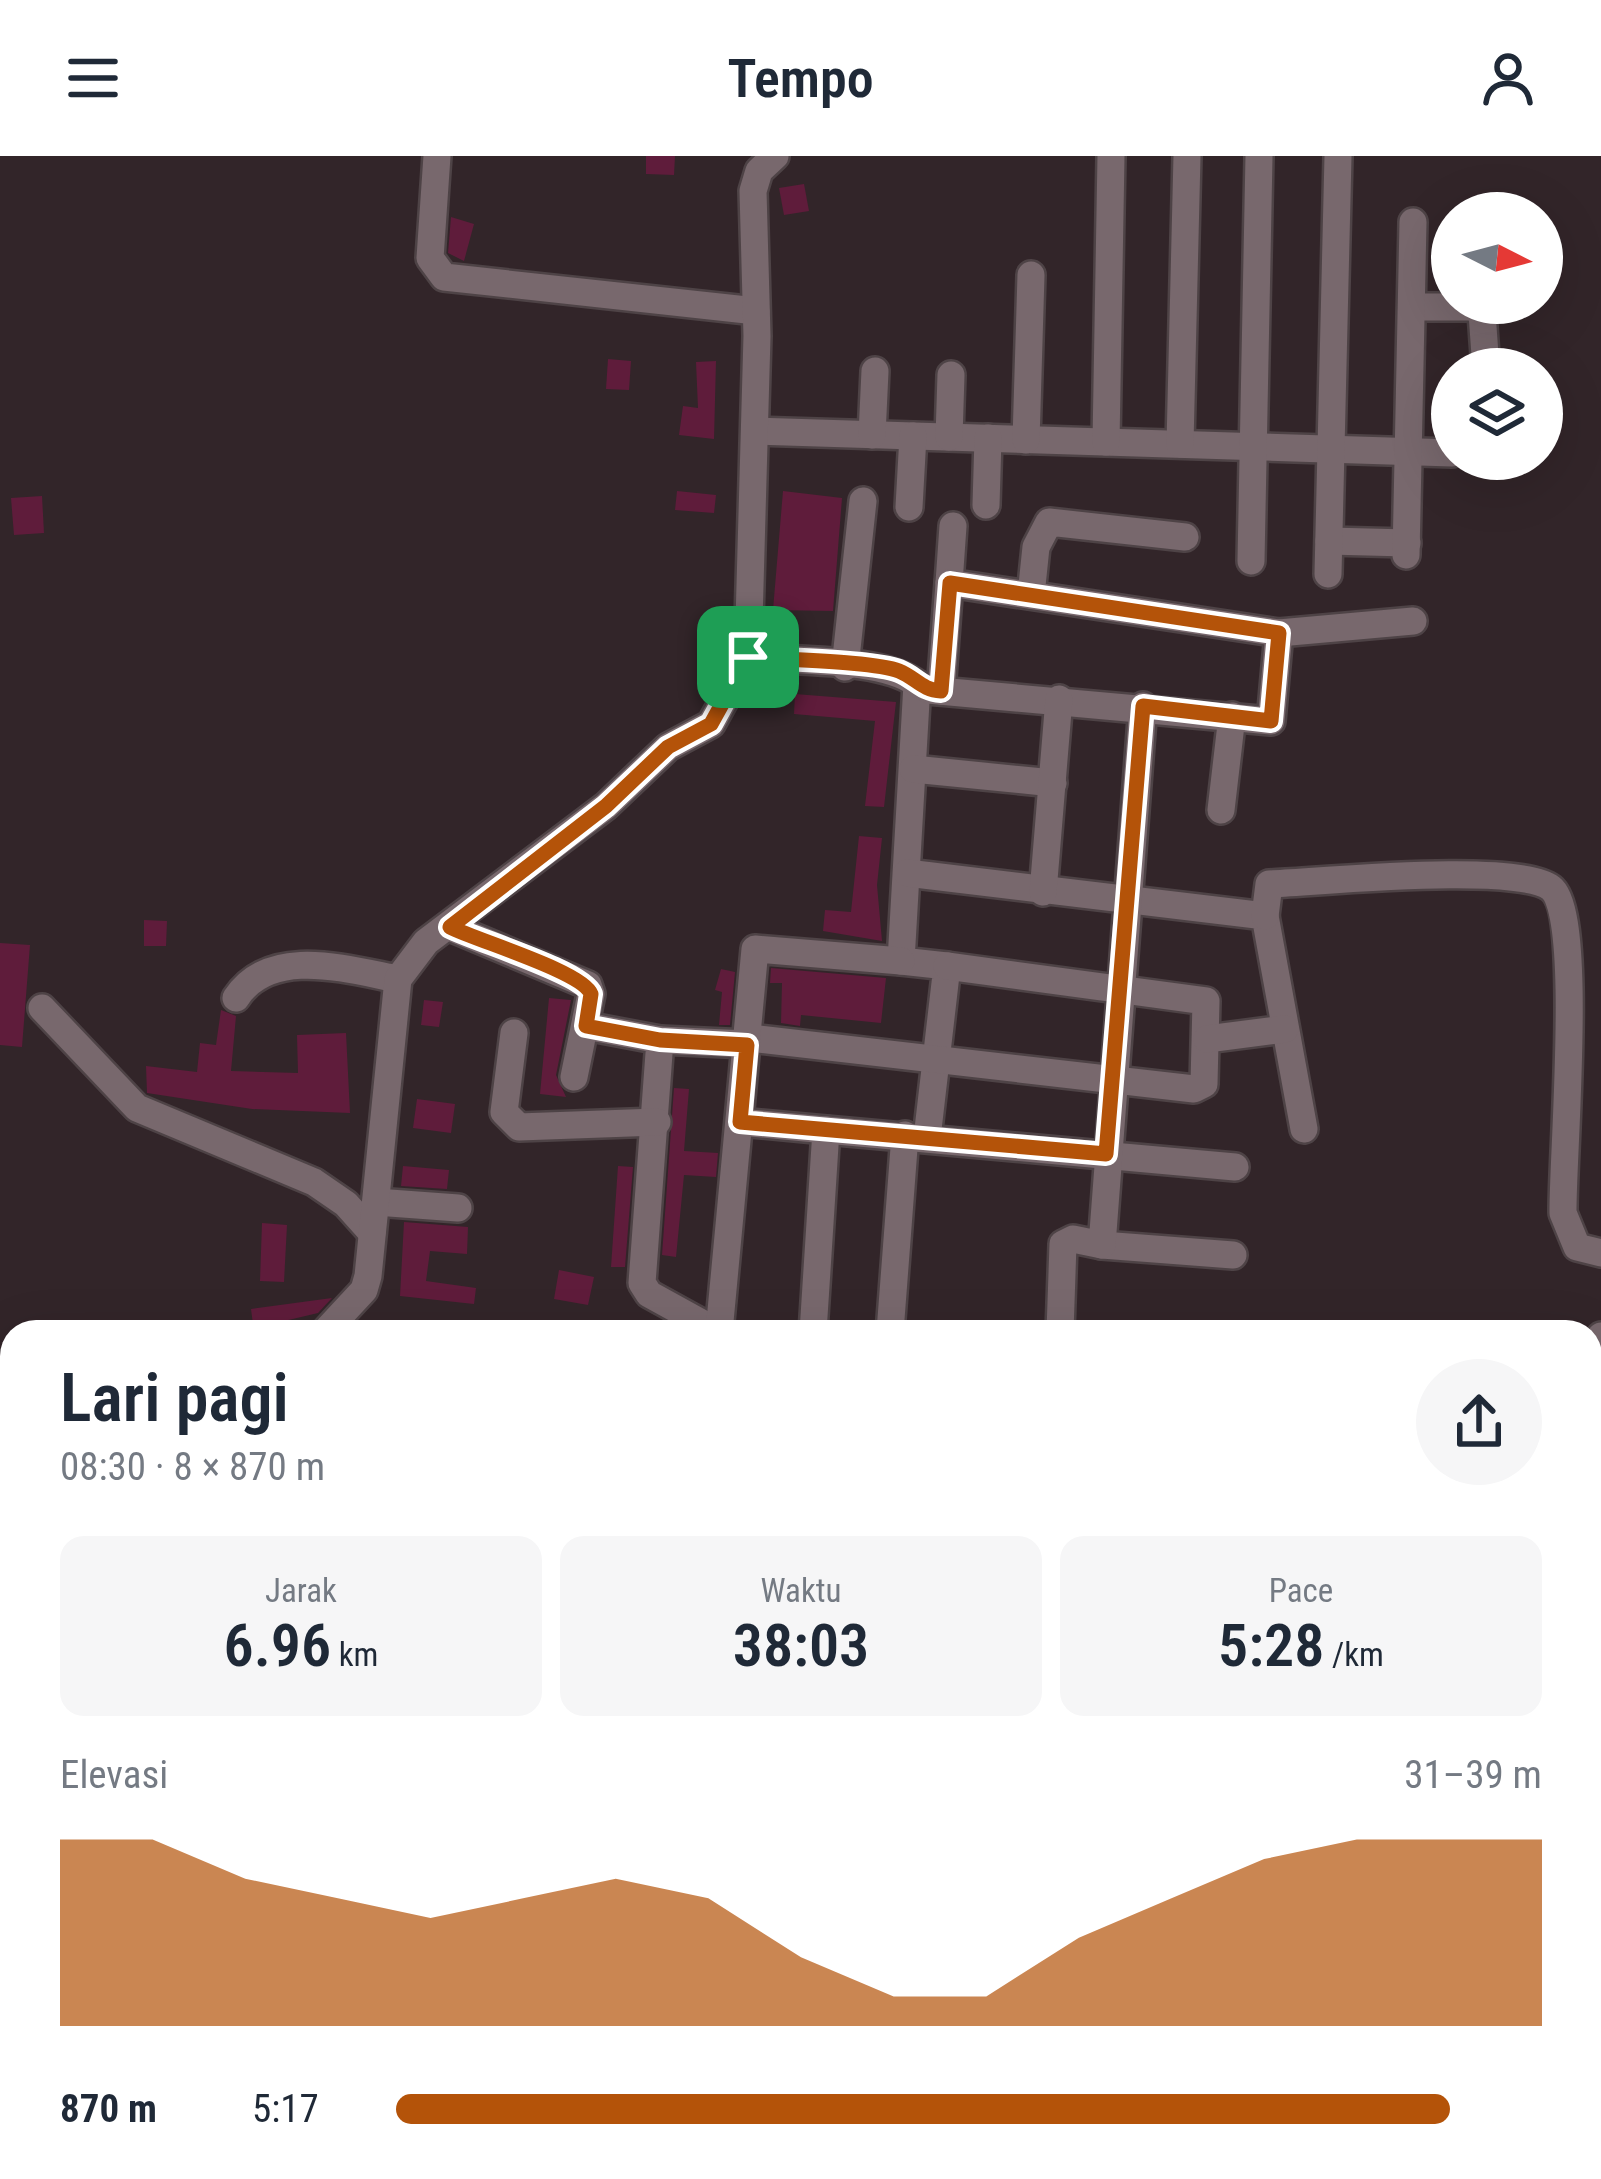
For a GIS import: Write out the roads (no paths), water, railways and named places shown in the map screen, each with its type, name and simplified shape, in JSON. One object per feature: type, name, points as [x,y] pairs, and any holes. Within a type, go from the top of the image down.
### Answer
[{"type":"street","points":[[437,156],[430,258],[445,277],[756,310]]},
{"type":"street","points":[[336,1320],[364,1291],[398,979],[426,942],[606,806],[668,747],[711,724],[748,657],[755,431],[753,191],[759,171],[775,156]]},
{"type":"street","points":[[1106,442],[1111,156]]},
{"type":"street","points":[[1180,444],[1187,156]]},
{"type":"street","points":[[1250,561],[1259,156]]},
{"type":"street","points":[[1328,574],[1338,156]]},
{"type":"street","points":[[1329,542],[1407,549],[1414,223]]},
{"type":"street","points":[[1027,440],[1031,274]]},
{"type":"street","points":[[1412,307],[1472,308],[1482,313],[1484,348]]},
{"type":"street","points":[[872,435],[875,371]]},
{"type":"street","points":[[949,437],[951,375]]},
{"type":"street","points":[[755,431],[1431,452]]},
{"type":"street","points":[[909,507],[913,436]]},
{"type":"street","points":[[986,505],[988,438]]},
{"type":"street","points":[[845,667],[862,501]]},
{"type":"street","points":[[1031,595],[1036,548],[1049,522],[1185,537]]},
{"type":"street","points":[[901,961],[913,769],[950,583],[953,526]]},
{"type":"street","points":[[950,583],[1279,633],[1413,621]]},
{"type":"street","points":[[748,657],[901,671],[929,687],[1271,721],[1279,633]]},
{"type":"street","points":[[1043,892],[1059,699]]},
{"type":"street","points":[[1102,1245],[1143,706]]},
{"type":"street","points":[[1221,810],[1232,716]]},
{"type":"street","points":[[913,769],[1053,783]]},
{"type":"street","points":[[907,873],[1125,903],[1265,916]]},
{"type":"street","points":[[1304,1129],[1265,916],[1269,884],[1466,876],[1527,878],[1551,887],[1564,903],[1571,970],[1563,1213],[1577,1247],[1601,1253]]},
{"type":"street","points":[[450,927],[489,947],[578,977],[591,994],[574,1077]]},
{"type":"street","points":[[586,1026],[660,1040],[748,1041],[934,1056],[1201,1088],[1207,1039],[1205,1001],[947,966],[758,947],[748,1041],[719,1320]]},
{"type":"street","points":[[236,998],[248,980],[262,971],[321,964],[398,979]]},
{"type":"street","points":[[892,1320],[916,1136],[947,966]]},
{"type":"street","points":[[42,1008],[136,1108],[314,1182],[346,1204],[372,1233]]},
{"type":"street","points":[[1207,1039],[1285,1029]]},
{"type":"street","points":[[514,1033],[504,1104],[519,1126],[657,1122]]},
{"type":"street","points":[[660,1040],[642,1283],[650,1294],[697,1320]]},
{"type":"street","points":[[740,1122],[1235,1167]]},
{"type":"street","points":[[814,1320],[826,1130]]},
{"type":"street","points":[[376,1202],[458,1208]]},
{"type":"street","points":[[1060,1320],[1063,1244],[1073,1239],[1233,1255]]}]
